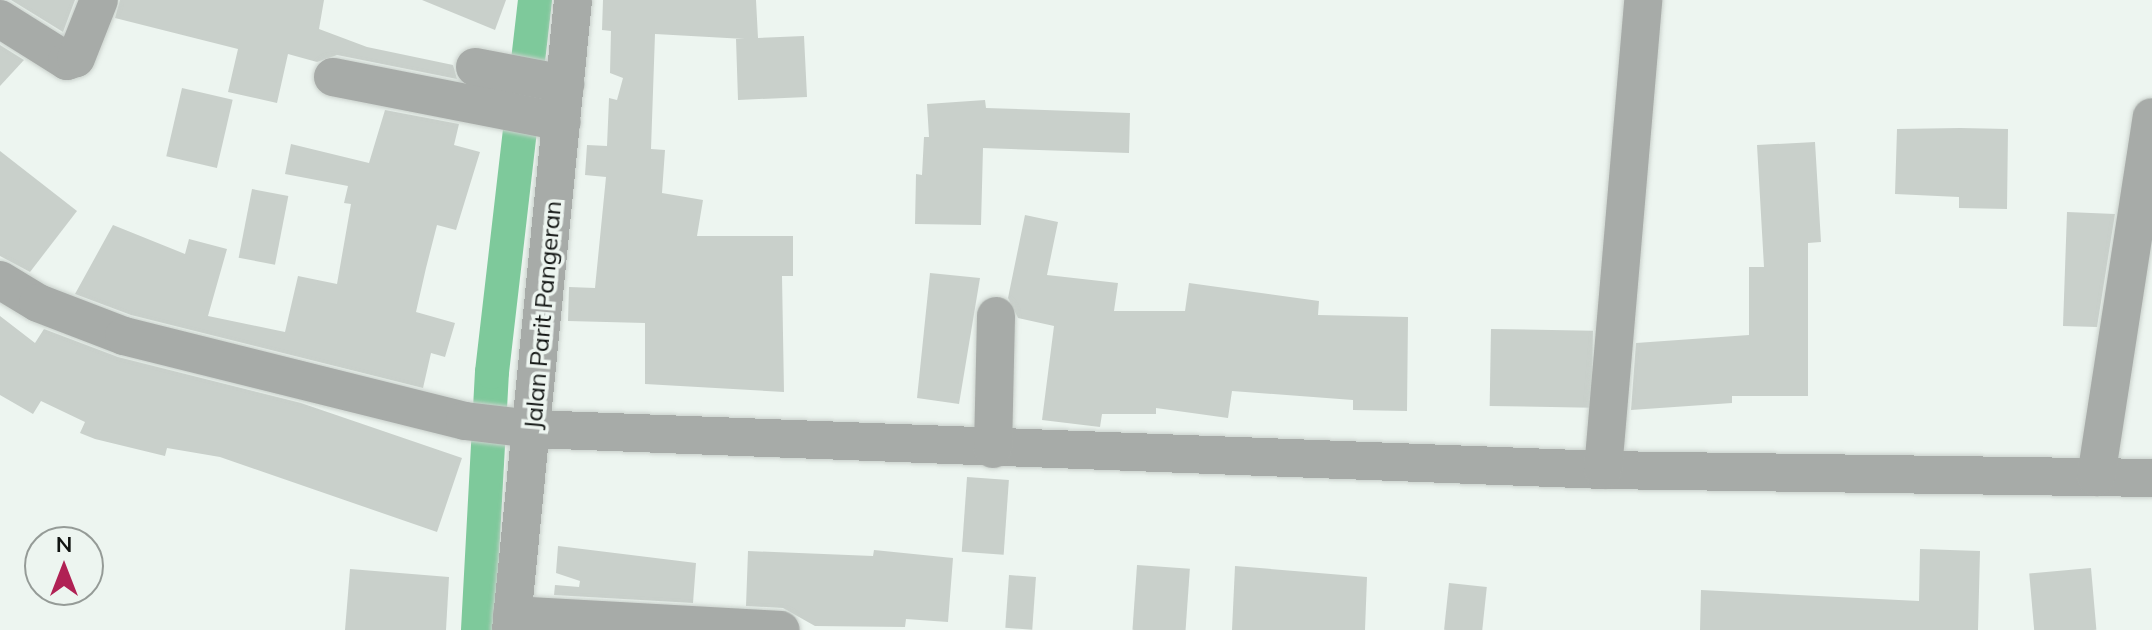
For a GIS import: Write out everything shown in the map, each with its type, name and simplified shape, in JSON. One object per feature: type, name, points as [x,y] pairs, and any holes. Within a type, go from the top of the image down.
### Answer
[{"type":"street","points":[[0,19],[67,61],[76,58],[99,0]]},
{"type":"street","name":"Jalan Parit Pangeran","points":[[511,622],[523,427],[560,122],[524,76],[573,0]]},
{"type":"street","points":[[1603,470],[1643,0]]},
{"type":"street","points":[[333,77],[560,122]]},
{"type":"street","points":[[2096,477],[2152,117]]},
{"type":"street","points":[[2,286],[124,336],[465,421],[523,427],[993,449],[1603,470],[2152,478]]},
{"type":"street","points":[[993,449],[996,316]]},
{"type":"street","points":[[511,622],[781,630]]},
{"type":"building","points":[[11,0],[75,0],[63,32]]},
{"type":"building","points":[[120,0],[324,0],[319,29],[367,47],[453,65],[457,79],[337,55],[317,62],[288,54],[277,103],[228,92],[238,49],[115,18]]},
{"type":"building","points":[[422,0],[506,0],[495,30]]},
{"type":"building","points":[[603,0],[756,0],[758,38],[804,36],[807,97],[738,100],[736,39],[745,39],[655,34],[651,149],[665,150],[662,193],[703,200],[697,236],[793,236],[793,276],[782,276],[784,392],[645,384],[645,323],[568,321],[569,287],[595,288],[606,177],[585,175],[587,145],[607,146],[609,98],[617,100],[623,78],[610,73],[611,31],[602,30]]},
{"type":"building","points":[[0,45],[24,60],[0,86]]},
{"type":"building","points":[[182,88],[233,100],[217,168],[166,156]]},
{"type":"building","points":[[985,100],[986,108],[1130,113],[1129,153],[983,148],[981,225],[915,224],[916,174],[922,175],[924,137],[929,137],[927,104]]},
{"type":"building","points":[[385,110],[459,124],[454,145],[480,152],[456,230],[437,225],[426,268],[416,312],[455,323],[445,357],[431,353],[423,388],[131,315],[75,294],[113,225],[185,254],[189,239],[227,249],[208,316],[285,332],[298,276],[337,284],[351,204],[344,203],[348,186],[285,174],[291,144],[369,163]]},
{"type":"building","points":[[1897,129],[2008,129],[2007,209],[1959,208],[1959,197],[1895,194]]},
{"type":"building","points":[[1815,142],[1821,242],[1808,243],[1808,396],[1732,396],[1732,403],[1631,410],[1636,343],[1749,335],[1749,267],[1764,267],[1757,145]]},
{"type":"building","points":[[0,151],[77,211],[30,272],[0,256]]},
{"type":"building","points":[[252,189],[288,196],[275,265],[239,258]]},
{"type":"building","points":[[2067,212],[2115,214],[2097,327],[2063,326]]},
{"type":"building","points":[[1025,215],[1058,222],[1047,275],[1118,283],[1114,311],[1185,311],[1189,283],[1319,301],[1318,315],[1408,317],[1407,411],[1353,410],[1353,400],[1232,391],[1228,418],[1156,408],[1156,414],[1102,414],[1100,427],[1042,420],[1054,326],[1018,318],[1008,298]]},
{"type":"building","points":[[930,273],[980,278],[959,404],[917,398]]},
{"type":"building","points":[[0,316],[35,343],[44,329],[118,357],[301,403],[462,458],[437,532],[220,457],[167,448],[165,456],[95,439],[80,433],[85,422],[41,401],[33,414],[0,395]]},
{"type":"building","points":[[1491,329],[1593,331],[1592,408],[1490,406]]},
{"type":"building","points":[[967,477],[1009,480],[1004,555],[962,552]]},
{"type":"building","points":[[558,546],[696,563],[693,603],[554,595],[555,585],[579,587],[580,581],[556,573]]},
{"type":"building","points":[[1920,549],[1980,551],[1978,630],[1700,630],[1701,590],[1919,601]]},
{"type":"building","points":[[874,550],[953,558],[948,622],[906,619],[905,627],[815,626],[783,608],[746,606],[748,551],[873,556]]},
{"type":"building","points":[[1137,565],[1190,569],[1186,630],[1132,630]]},
{"type":"building","points":[[1235,566],[1367,577],[1365,630],[1232,630]]},
{"type":"building","points":[[2091,568],[2096,630],[2034,630],[2029,573]]},
{"type":"building","points":[[350,569],[449,577],[446,630],[345,630]]},
{"type":"building","points":[[1009,575],[1036,577],[1032,630],[1005,628]]},
{"type":"building","points":[[1449,583],[1487,587],[1482,630],[1444,630]]},
{"type":"waterway","points":[[478,630],[492,372],[535,0]]}]
